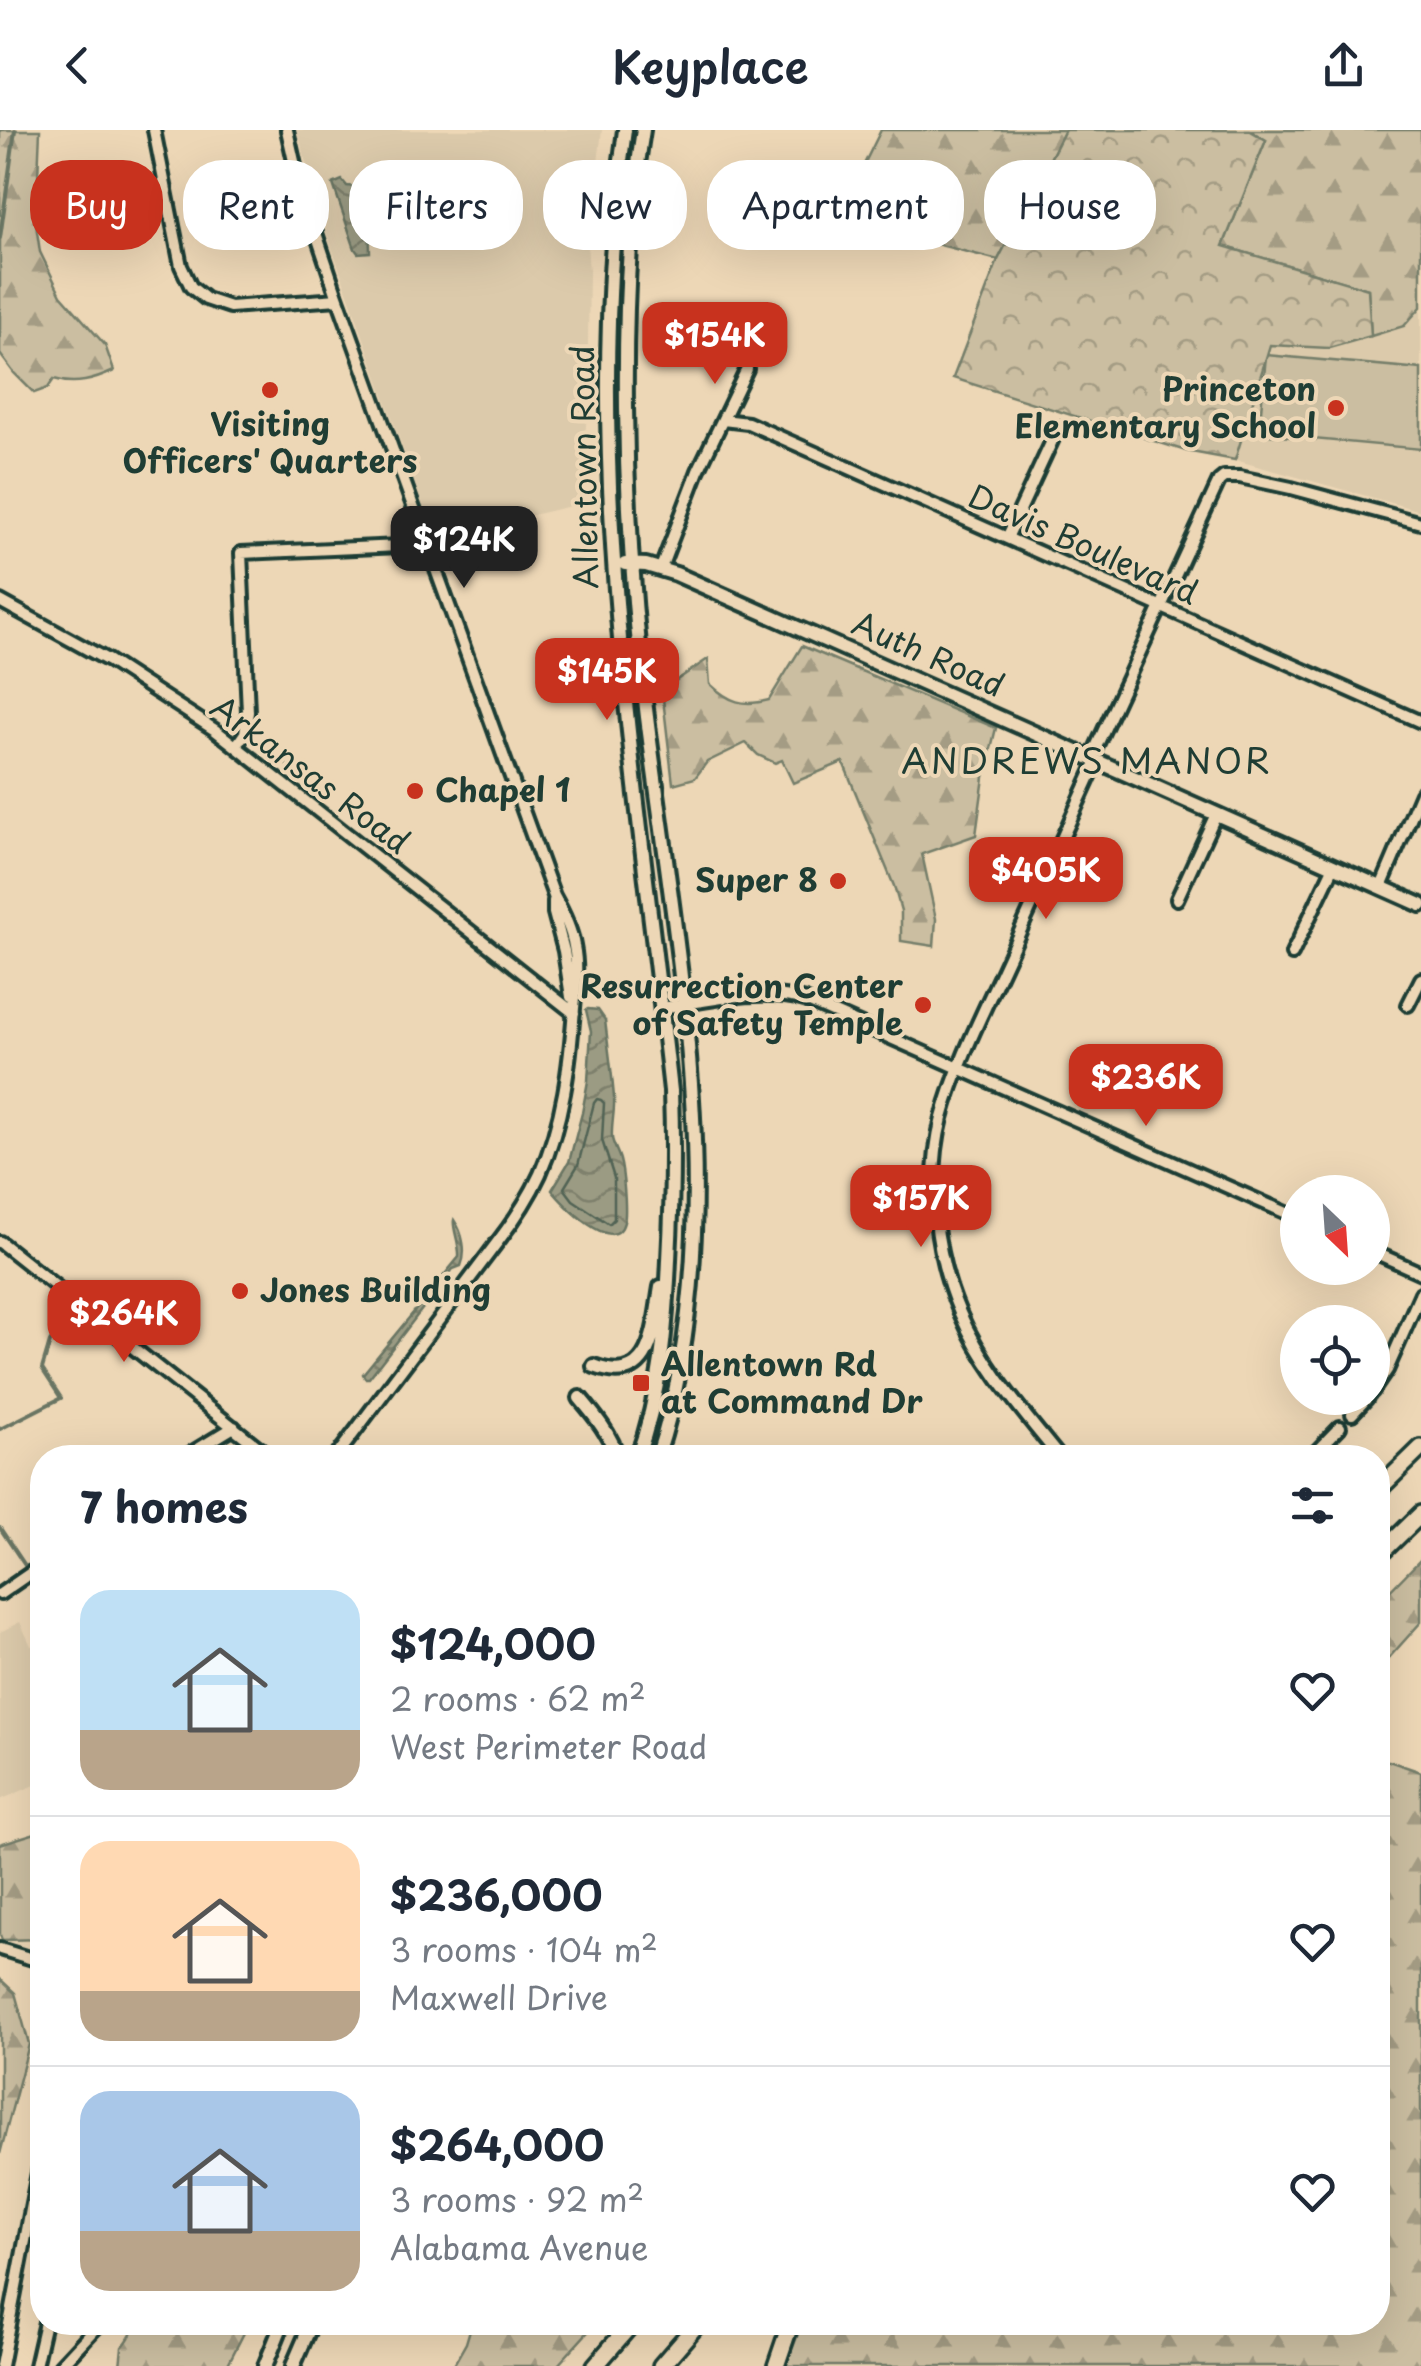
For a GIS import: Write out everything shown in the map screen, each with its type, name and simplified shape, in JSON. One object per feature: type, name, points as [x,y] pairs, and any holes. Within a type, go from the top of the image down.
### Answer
[{"type":"highway","points":[[1390,1478],[1421,1448]]},
{"type":"highway","points":[[1390,1544],[1421,1514]]},
{"type":"highway","points":[[595,2366],[622,2335]]},
{"type":"highway","points":[[661,2366],[688,2335]]},
{"type":"highway","points":[[776,2366],[787,2335]]},
{"type":"main road","name":"Allentown Road","points":[[625,130],[610,304],[608,423],[613,564],[672,1119],[666,1322],[654,1401],[641,1445]]},
{"type":"main road","name":"Allentown Road","points":[[643,130],[627,285],[626,439],[631,564],[683,1004],[694,1144],[688,1304],[681,1358],[662,1445]]},
{"type":"main road","name":"Auth Road","points":[[613,564],[660,568],[1421,905]]},
{"type":"main road","points":[[594,1366],[606,1371],[630,1368],[647,1354],[670,1236]]},
{"type":"main road","points":[[580,1398],[604,1427],[612,1445]]},
{"type":"main road","points":[[264,2366],[277,2335]]},
{"type":"main road","points":[[293,2366],[306,2335]]},
{"type":"street","points":[[154,130],[181,266],[188,284],[199,295],[230,307],[338,299]]},
{"type":"street","points":[[287,130],[298,179],[338,299],[554,896],[574,1012],[558,1121],[539,1175],[519,1213],[345,1445]]},
{"type":"street","points":[[660,568],[692,483],[746,369]]},
{"type":"street","name":"Davis Boulevard","points":[[723,420],[748,424],[1421,722]]},
{"type":"street","points":[[1007,538],[1058,428]]},
{"type":"street","points":[[1049,1445],[985,1358],[961,1315],[946,1272],[936,1213],[936,1161],[941,1122],[959,1068],[1219,481],[1240,477],[1421,523]]},
{"type":"street","points":[[236,746],[245,732],[248,712],[241,554],[400,546],[423,536]]},
{"type":"street","name":"Arkansas Road","points":[[0,601],[109,661],[202,721],[574,1012]]},
{"type":"street","points":[[1381,887],[1421,793]]},
{"type":"street","points":[[1178,899],[1216,814]]},
{"type":"street","points":[[1292,954],[1334,866]]},
{"type":"street","points":[[1408,1005],[1421,980]]},
{"type":"street","points":[[662,1008],[749,996],[795,997],[1280,1210]]},
{"type":"street","points":[[0,1242],[256,1445]]},
{"type":"street","points":[[1390,1259],[1421,1273]]},
{"type":"street","points":[[1390,1363],[1421,1292]]},
{"type":"street","points":[[204,1445],[234,1427]]},
{"type":"street","points":[[1323,1445],[1340,1427]]},
{"type":"street","points":[[349,1439],[349,1445]]},
{"type":"street","points":[[0,1594],[30,1573]]},
{"type":"street","points":[[0,1949],[30,1958]]},
{"type":"street","points":[[0,2366],[30,2213]]},
{"type":"street","points":[[35,2366],[42,2335]]},
{"type":"street","points":[[60,2366],[89,2335]]},
{"type":"shaded area","points":[[297,130],[602,130],[598,160],[543,160],[543,250],[588,250],[587,414],[579,504],[520,518],[476,541],[439,551],[329,240],[329,160],[305,160]]},
{"type":"shaded area","name":"Princeton Elementary School","points":[[1421,307],[1421,511],[1235,460],[1271,345],[1329,348],[1403,326]]},
{"type":"shaded area","points":[[20,1622],[30,1644],[30,1787],[0,1800],[0,1632]]},
{"type":"green space","points":[[0,130],[40,130],[39,160],[30,160],[30,250],[40,250],[61,295],[105,345],[114,371],[85,381],[54,379],[48,388],[34,393],[0,354]]},
{"type":"green space","points":[[881,130],[1065,130],[1050,160],[984,160],[984,250],[1003,250],[998,260],[959,250],[964,250],[964,160],[866,160]]},
{"type":"green space","points":[[1065,130],[1249,130],[1266,140],[1223,246],[1368,289],[1371,336],[1329,348],[1270,345],[1235,460],[1186,451],[953,378],[1003,250],[1156,250],[1156,160],[1050,160]]},
{"type":"green space","points":[[1249,130],[1421,130],[1421,307],[1404,326],[1371,336],[1368,289],[1223,246],[1266,140]]},
{"type":"green space","points":[[1266,355],[1421,369],[1421,449],[1259,434]]},
{"type":"green space","points":[[802,646],[996,728],[976,835],[922,854],[936,919],[934,946],[901,941],[901,911],[894,886],[843,762],[793,783],[782,760],[775,763],[758,755],[746,743],[707,762],[695,778],[673,784],[662,690],[708,659],[710,684],[724,695],[744,703],[769,700]]},
{"type":"green space","points":[[1421,1559],[1421,1622],[1390,1657],[1390,1591]]},
{"type":"green space","points":[[1390,1761],[1421,1772],[1421,2366],[786,2366],[798,2335],[1390,2335]]},
{"type":"green space","points":[[30,1835],[30,1939],[2,1940],[0,1935],[0,1844]]},
{"type":"green space","points":[[0,1979],[15,1993],[29,2044],[0,2154]]},
{"type":"green space","points":[[131,2335],[243,2335],[227,2366],[120,2366],[122,2347]]},
{"type":"green space","points":[[469,2335],[585,2335],[557,2366],[453,2366]]},
{"type":"water","points":[[342,180],[349,186],[349,231],[333,184]]},
{"type":"water","points":[[588,1009],[598,1010],[605,1020],[614,1098],[612,1138],[623,1182],[624,1222],[619,1231],[610,1234],[588,1224],[552,1190],[569,1162],[582,1113],[591,1031]]},
{"type":"water","points":[[454,1220],[463,1243],[461,1266],[453,1269],[369,1378],[365,1378],[363,1374],[459,1257]]},
{"type":"waterway","points":[[0,238],[15,130]]},
{"type":"waterway","points":[[264,747],[326,795]]},
{"type":"waterway","points":[[0,1429],[61,1398],[42,1369],[58,1330]]},
{"type":"waterway","points":[[0,1528],[26,1567]]},
{"type":"place","name":"Visiting Officers' Quarters","points":[[270,390]]},
{"type":"place","name":"Princeton Elementary School","points":[[1336,408]]},
{"type":"place","name":"Chapel 1","points":[[415,791]]},
{"type":"place","name":"Super 8","points":[[838,881]]},
{"type":"place","name":"Resurrection Center of Safety Temple","points":[[923,1005]]},
{"type":"place","name":"Jones Building","points":[[240,1291]]},
{"type":"place","name":"Allentown Rd at Command Dr","points":[[641,1383]]},
{"type":"district","name":"ANDREWS MANOR","points":[[1087,762]]}]
